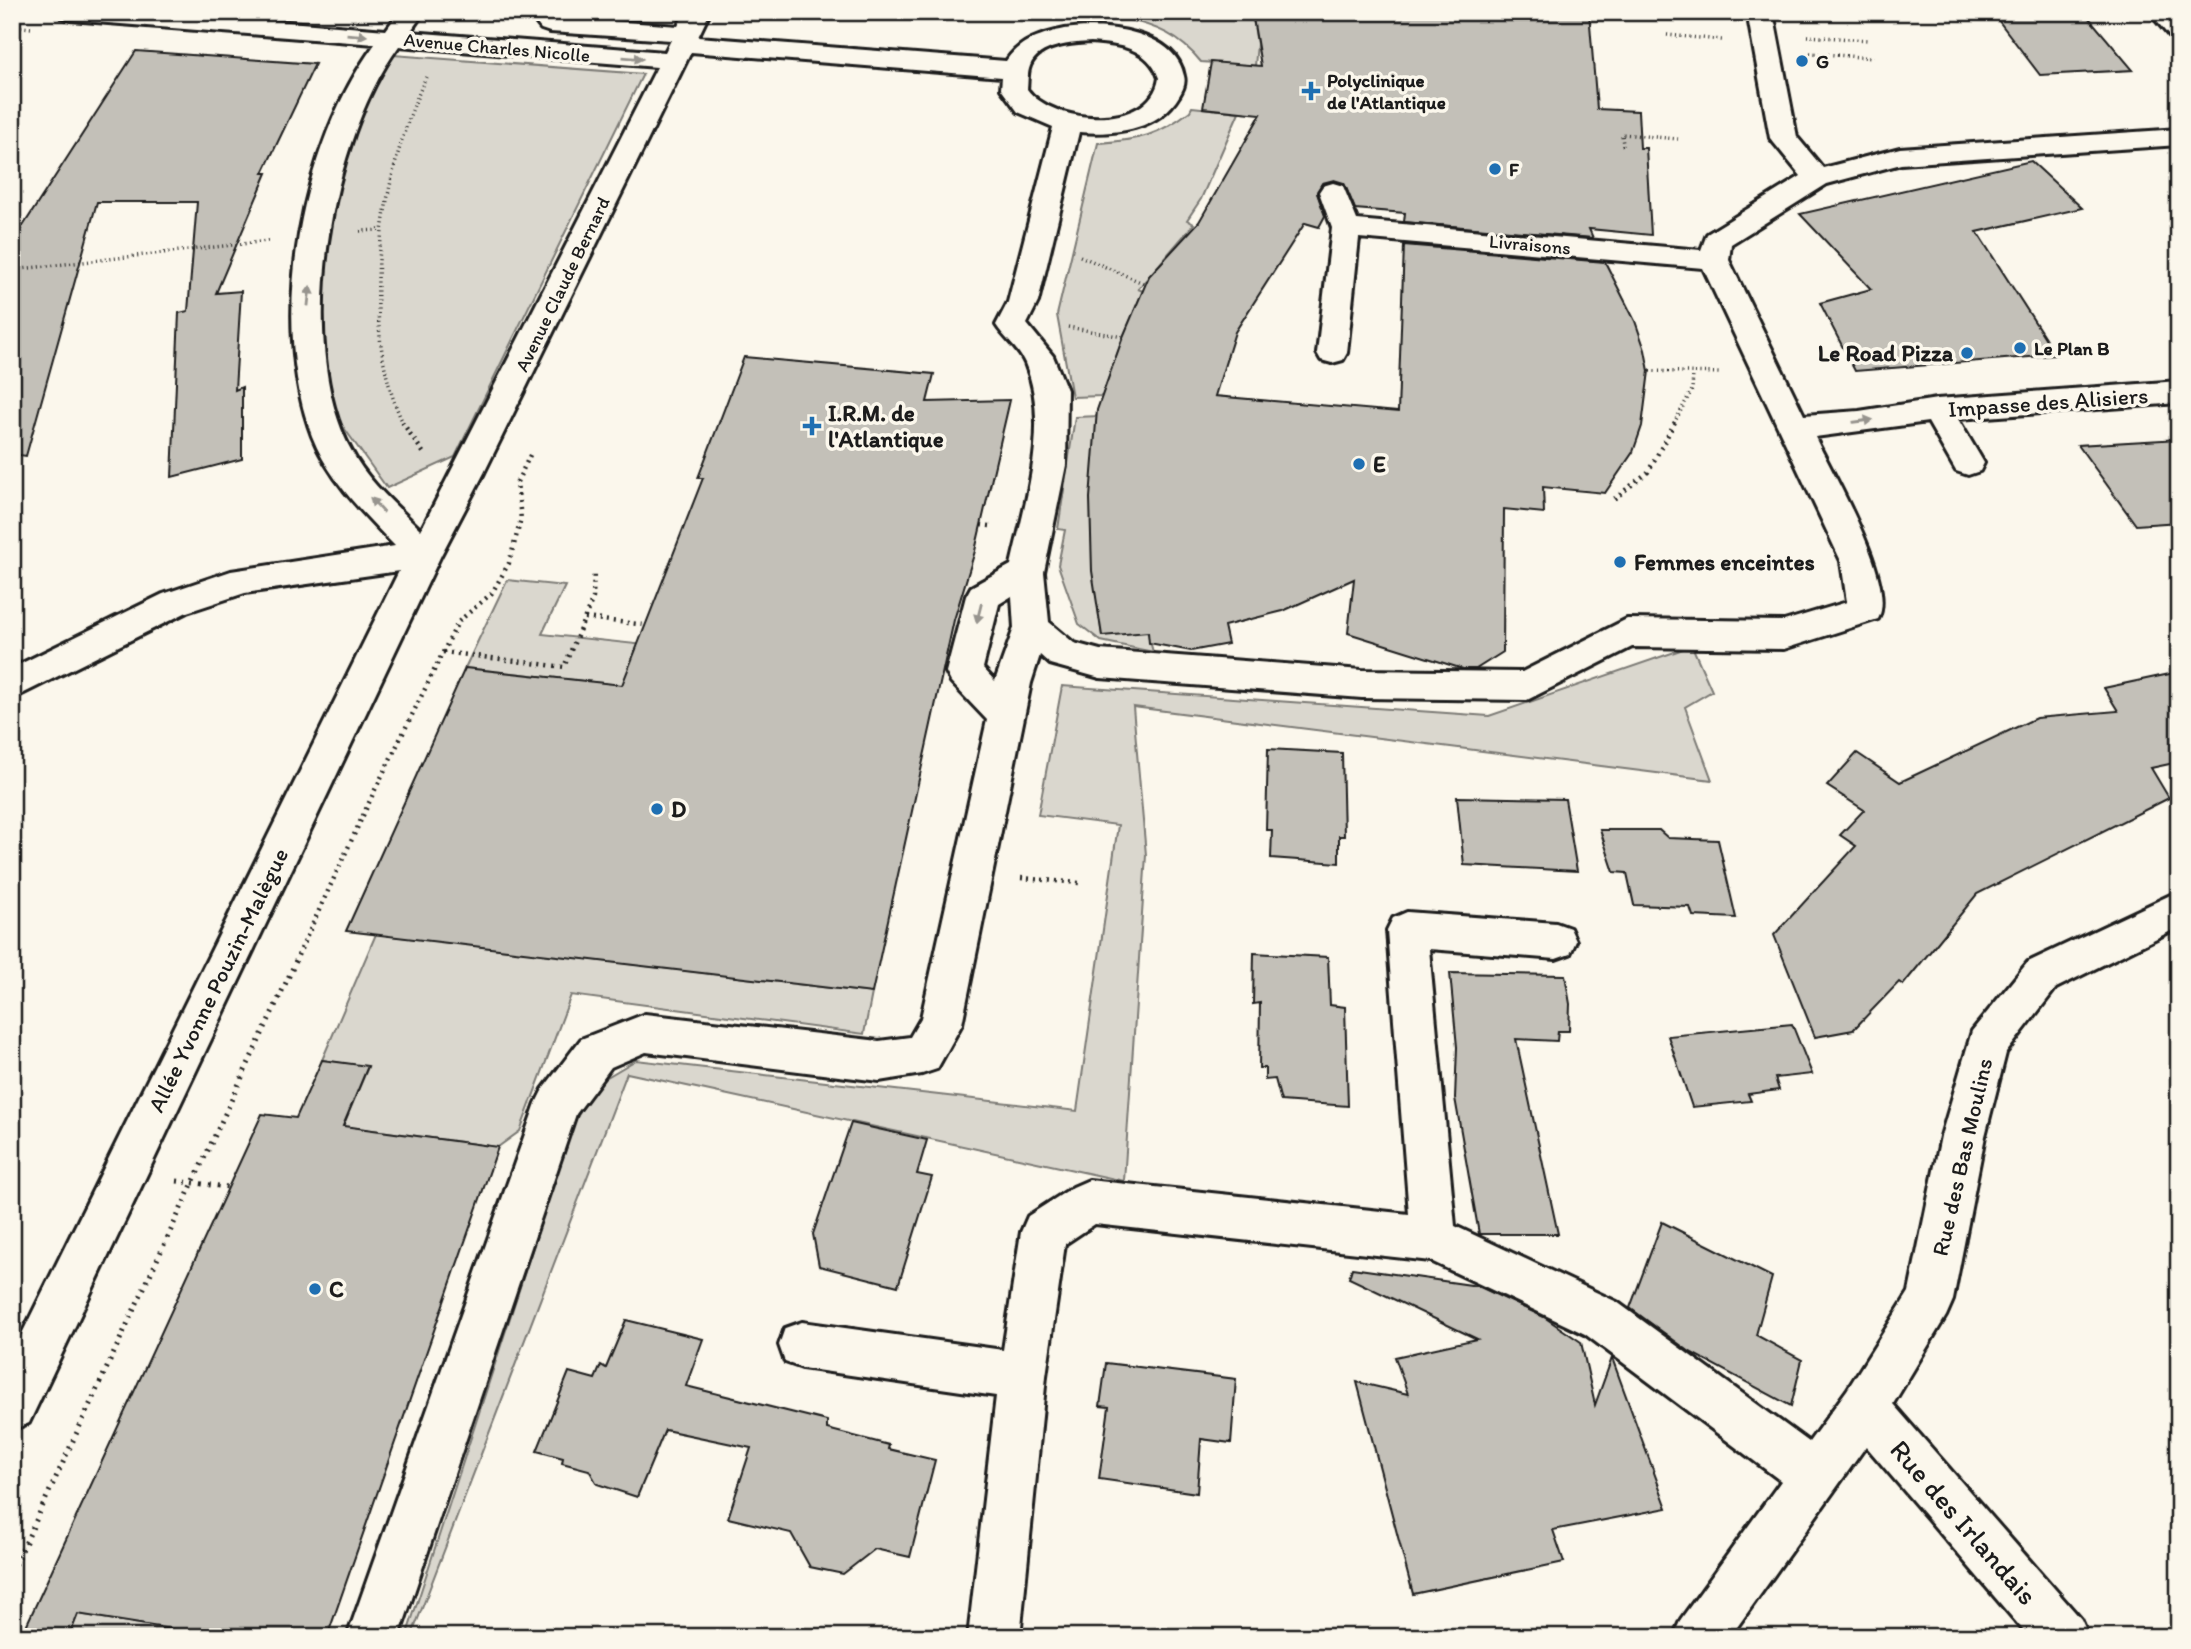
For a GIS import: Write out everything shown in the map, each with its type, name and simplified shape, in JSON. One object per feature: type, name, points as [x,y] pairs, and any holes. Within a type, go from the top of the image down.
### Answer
[{"type":"street","name":"Avenue Charles Nicolle","points":[[70,12],[409,19],[685,38]]},
{"type":"street","points":[[2161,12],[2179,32]]},
{"type":"street","points":[[409,19],[380,54],[366,77],[341,132],[315,236],[307,316],[314,386],[328,437],[367,494],[424,555]]},
{"type":"street","name":"Avenue Charles Nicolle","points":[[529,23],[685,38]]},
{"type":"street","points":[[1094,23],[1118,36],[1141,43],[1159,55],[1170,69],[1172,81],[1164,100],[1147,113],[1124,122],[1097,125],[1068,123],[1043,116],[1024,104],[1014,89],[1020,60],[1049,41],[1094,23]]},
{"type":"street","points":[[1765,34],[1784,138],[1817,178]]},
{"type":"street","points":[[685,38],[1016,70]]},
{"type":"street","name":"Avenue Claude Bernard","points":[[424,555],[468,473],[685,38]]},
{"type":"street","points":[[373,1637],[558,1103],[596,1053],[645,1033],[879,1061],[922,1055],[942,1024],[1018,662],[1032,628],[1027,572],[1050,465],[1051,390],[1038,356],[1011,325],[1023,302],[1068,123]]},
{"type":"street","points":[[1032,628],[1063,654],[1100,664],[1362,684],[1527,687],[1627,633],[1784,635],[1866,610],[1858,561],[1714,260],[1717,240],[1817,178],[1900,156],[2179,137]]},
{"type":"street","points":[[1332,353],[1346,228],[1333,192]]},
{"type":"street","name":"Livraisons","points":[[1346,228],[1714,260]]},
{"type":"street","name":"Impasse des Alisiers","points":[[1968,463],[1937,410],[2179,392]]},
{"type":"street","points":[[1795,427],[1859,422],[1937,410]]},
{"type":"street","points":[[12,685],[175,603],[243,580],[424,555]]},
{"type":"street","name":"Allée Yvonne Pouzin-Malègue","points":[[12,1406],[424,555]]},
{"type":"street","points":[[1006,716],[964,672],[983,596],[1027,572]]},
{"type":"street","name":"Rue des Bas Moulins","points":[[1699,1637],[1864,1407],[1930,1300],[1963,1136],[1987,1045],[2042,975],[2179,908]]},
{"type":"street","points":[[1434,1239],[1407,930],[1556,941]]},
{"type":"street","points":[[994,1637],[1022,1376],[1044,1232],[1089,1202],[1434,1239],[1601,1318],[1814,1475]]},
{"type":"street","points":[[802,1345],[1022,1376]]},
{"type":"street","name":"Rue des Irlandais","points":[[1864,1407],[2063,1637]]},
{"type":"path","points":[[1667,36],[1765,34],[1868,40]]},
{"type":"path","points":[[1765,34],[1873,58]]},
{"type":"path","points":[[427,75],[410,111],[394,159],[380,230],[378,282],[381,334],[394,406],[415,444],[439,469],[517,482]]},
{"type":"path","points":[[1623,146],[1622,134],[1678,139]]},
{"type":"path","points":[[12,270],[380,230]]},
{"type":"path","points":[[1037,248],[1069,251],[1143,284]]},
{"type":"path","points":[[1081,330],[1123,337]]},
{"type":"path","points":[[1650,371],[1693,374],[1767,371]]},
{"type":"path","points":[[1614,499],[1648,472],[1692,390],[1693,374]]},
{"type":"path","points":[[12,1572],[373,794],[458,622],[492,593],[509,563],[521,519],[517,482],[535,446]]},
{"type":"path","points":[[443,652],[564,667],[593,598],[594,571]]},
{"type":"path","points":[[584,618],[646,625]]},
{"type":"path","points":[[1020,866],[1018,878],[1079,883]]},
{"type":"shaded area","points":[[1127,12],[1252,12],[1257,44],[1255,66],[1201,62],[1185,45],[1167,33],[1125,19]]},
{"type":"shaded area","points":[[380,54],[643,74],[455,457],[387,488],[314,386],[315,236]]},
{"type":"shaded area","points":[[1192,107],[1239,112],[1201,199],[1187,220],[1194,224],[1138,289],[1143,291],[1102,396],[1072,397],[1057,315],[1098,143],[1137,138],[1158,131],[1179,119]]},
{"type":"shaded area","points":[[1100,416],[1093,472],[1091,526],[1102,635],[1147,630],[1153,652],[1101,641],[1079,624],[1058,565],[1065,530],[1058,529],[1075,417]]},
{"type":"shaded area","points":[[507,580],[565,586],[542,634],[664,647],[648,688],[465,668]]},
{"type":"shaded area","points":[[1692,646],[1712,691],[1685,707],[1712,780],[1133,707],[1146,855],[1124,1181],[627,1073],[411,1637],[406,1637],[573,1124],[597,1083],[636,1060],[1077,1111],[1118,825],[1038,815],[1062,686],[1489,716]]},
{"type":"shaded area","points":[[376,934],[872,993],[864,1034],[571,995],[520,1131],[498,1147],[343,1126],[368,1067],[322,1060]]},
{"type":"shaded area","points":[[78,1614],[221,1637],[69,1637]]},
{"type":"building","name":"E","points":[[1252,12],[1589,12],[1597,109],[1638,111],[1640,148],[1646,148],[1651,235],[1589,229],[1593,238],[1404,222],[1405,213],[1355,209],[1344,183],[1334,180],[1322,183],[1317,193],[1325,216],[1319,227],[1305,223],[1235,332],[1215,396],[1398,412],[1404,245],[1605,262],[1635,321],[1645,350],[1649,371],[1642,426],[1633,452],[1605,493],[1543,487],[1544,513],[1504,509],[1503,652],[1476,669],[1463,669],[1348,633],[1354,579],[1283,611],[1224,626],[1228,644],[1191,651],[1149,643],[1148,632],[1102,636],[1092,571],[1090,498],[1097,410],[1123,337],[1149,276],[1199,222],[1261,114],[1203,108],[1211,62],[1261,66]]},
{"type":"building","points":[[1992,12],[2084,12],[2133,70],[2040,75]]},
{"type":"building","points":[[136,51],[315,64],[263,173],[267,173],[216,293],[241,291],[235,390],[242,387],[242,459],[172,477],[179,313],[188,311],[197,202],[97,202],[26,456],[12,454],[12,227],[23,226]]},
{"type":"building","points":[[2031,161],[2082,208],[1977,232],[2056,355],[1855,371],[1820,303],[1871,289],[1800,214]]},
{"type":"building","name":"D","points":[[744,357],[934,374],[927,402],[1010,400],[975,551],[954,620],[872,993],[346,931],[465,668],[622,685],[703,478],[698,478]]},
{"type":"building","points":[[2179,439],[2179,522],[2136,525],[2078,445]]},
{"type":"building","points":[[2179,672],[2179,762],[2151,768],[2169,798],[1977,894],[1903,985],[1899,982],[1853,1030],[1815,1037],[1774,935],[1856,846],[1840,835],[1864,810],[1827,786],[1857,753],[1900,782],[2036,718],[2118,711],[2104,688]]},
{"type":"building","points":[[1268,749],[1342,753],[1344,836],[1339,836],[1339,863],[1271,858],[1272,830],[1266,830]]},
{"type":"building","points":[[1457,797],[1565,799],[1577,871],[1464,865]]},
{"type":"building","points":[[1600,830],[1659,830],[1668,838],[1718,840],[1736,918],[1693,916],[1690,907],[1634,905],[1627,873],[1614,872]]},
{"type":"building","points":[[1254,953],[1328,957],[1330,1005],[1345,1007],[1348,1106],[1281,1101],[1275,1079],[1265,1080],[1265,1068],[1259,1068],[1260,1003],[1253,1004]]},
{"type":"building","points":[[1450,973],[1565,975],[1570,1004],[1569,1031],[1558,1031],[1557,1041],[1516,1039],[1558,1234],[1479,1234],[1455,1098],[1457,1047]]},
{"type":"building","points":[[1792,1024],[1812,1074],[1775,1078],[1779,1090],[1748,1094],[1751,1101],[1692,1107],[1668,1036]]},
{"type":"building","name":"C","points":[[322,1060],[368,1066],[343,1126],[498,1147],[327,1637],[221,1637],[78,1614],[69,1637],[21,1637],[262,1114],[296,1118]]},
{"type":"building","points":[[851,1123],[927,1140],[917,1174],[932,1177],[898,1286],[819,1266],[813,1234]]},
{"type":"building","points":[[1662,1222],[1772,1277],[1756,1335],[1802,1360],[1791,1406],[1690,1352],[1630,1308]]},
{"type":"building","points":[[1352,1268],[1478,1286],[1544,1317],[1581,1342],[1595,1405],[1612,1358],[1667,1508],[1553,1530],[1564,1562],[1413,1594],[1357,1382],[1408,1394],[1395,1357],[1477,1339],[1349,1278]]},
{"type":"building","points":[[626,1320],[703,1339],[686,1386],[827,1421],[827,1429],[889,1445],[888,1449],[935,1460],[910,1557],[875,1549],[843,1574],[810,1567],[791,1533],[728,1518],[751,1448],[665,1430],[637,1497],[597,1484],[589,1470],[562,1463],[563,1458],[537,1451],[569,1372],[595,1379],[601,1365],[606,1368]]},
{"type":"building","points":[[1106,1363],[1236,1379],[1231,1443],[1201,1439],[1197,1493],[1099,1479],[1109,1407],[1100,1406]]},
{"type":"place","name":"G","points":[[1802,61]]},
{"type":"place","name":"Polyclinique de l'Atlantique","points":[[1311,91]]},
{"type":"place","name":"F","points":[[1495,169]]},
{"type":"place","name":"Le Plan B","points":[[2020,348]]},
{"type":"place","name":"Le Road Pizza","points":[[1967,353]]},
{"type":"place","name":"I.R.M. de l'Atlantique","points":[[812,426]]},
{"type":"place","name":"E","points":[[1359,464]]},
{"type":"place","name":"Femmes enceintes","points":[[1620,562]]},
{"type":"place","name":"D","points":[[657,809]]},
{"type":"place","name":"C","points":[[315,1289]]}]
